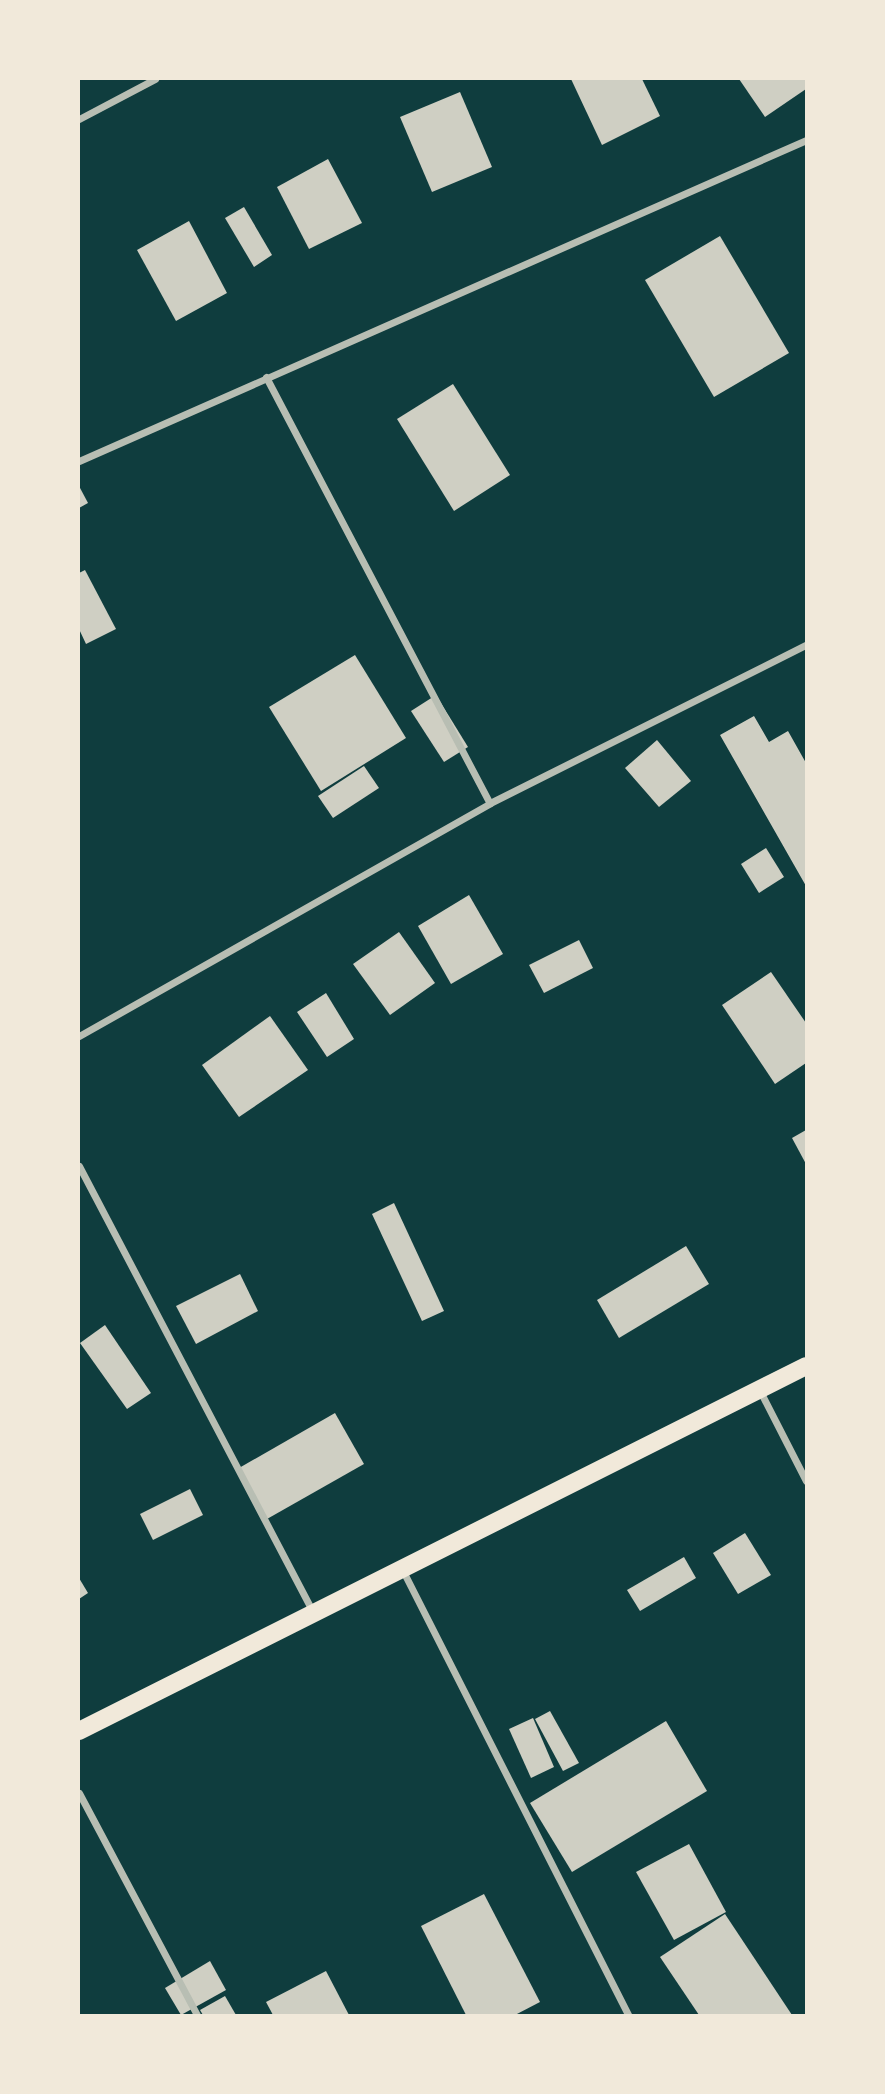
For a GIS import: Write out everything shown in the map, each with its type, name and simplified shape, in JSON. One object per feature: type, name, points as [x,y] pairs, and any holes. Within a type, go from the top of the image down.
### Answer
[{"type":"main road","points":[[79,1731],[806,1366]]},
{"type":"street","points":[[79,120],[155,79]]},
{"type":"street","points":[[79,461],[806,139]]},
{"type":"street","points":[[266,377],[490,803]]},
{"type":"street","points":[[79,1036],[490,803],[806,645]]},
{"type":"street","points":[[79,1166],[314,1613]]},
{"type":"street","points":[[760,1390],[806,1481]]},
{"type":"street","points":[[402,1569],[628,2015]]},
{"type":"street","points":[[79,1793],[197,2015]]},
{"type":"building","points":[[571,79],[642,79],[660,116],[602,145]]},
{"type":"building","points":[[739,79],[806,79],[806,89],[765,117]]},
{"type":"building","points":[[460,92],[492,167],[432,192],[400,117]]},
{"type":"building","points":[[328,159],[362,223],[309,249],[277,187]]},
{"type":"building","points":[[244,207],[272,255],[254,267],[225,218]]},
{"type":"building","points":[[189,221],[227,293],[176,321],[137,250]]},
{"type":"building","points":[[720,236],[789,353],[714,397],[645,280]]},
{"type":"building","points":[[453,384],[510,475],[454,511],[397,419]]},
{"type":"building","points":[[79,486],[88,503],[79,508]]},
{"type":"building","points":[[85,570],[116,629],[86,644],[79,629],[79,573]]},
{"type":"building","points":[[355,655],[406,738],[321,791],[269,707]]},
{"type":"building","points":[[436,695],[468,747],[444,762],[411,711]]},
{"type":"building","points":[[754,716],[769,742],[788,731],[806,763],[806,886],[720,735]]},
{"type":"building","points":[[657,740],[691,781],[659,807],[625,768]]},
{"type":"building","points":[[364,766],[379,788],[333,818],[318,796]]},
{"type":"building","points":[[766,848],[784,877],[759,893],[741,864]]},
{"type":"building","points":[[469,895],[503,954],[451,984],[418,926]]},
{"type":"building","points":[[399,932],[435,983],[390,1015],[353,964]]},
{"type":"building","points":[[579,940],[593,968],[544,993],[529,965]]},
{"type":"building","points":[[771,972],[806,1023],[806,1063],[775,1084],[722,1005]]},
{"type":"building","points":[[326,993],[354,1039],[327,1057],[297,1012]]},
{"type":"building","points":[[270,1016],[308,1070],[239,1117],[202,1065]]},
{"type":"building","points":[[806,1130],[806,1164],[792,1138]]},
{"type":"building","points":[[394,1203],[444,1311],[422,1321],[372,1214]]},
{"type":"building","points":[[686,1246],[709,1284],[619,1338],[597,1300]]},
{"type":"building","points":[[240,1274],[258,1311],[196,1344],[176,1306]]},
{"type":"building","points":[[105,1325],[151,1393],[127,1409],[80,1343]]},
{"type":"building","points":[[335,1413],[364,1464],[267,1519],[239,1468]]},
{"type":"building","points":[[190,1489],[203,1515],[153,1540],[140,1514]]},
{"type":"building","points":[[745,1533],[771,1575],[738,1594],[713,1553]]},
{"type":"building","points":[[684,1557],[696,1578],[640,1611],[627,1590]]},
{"type":"building","points":[[79,1578],[88,1593],[79,1599]]},
{"type":"building","points":[[550,1711],[579,1763],[563,1771],[535,1719]]},
{"type":"building","points":[[533,1718],[554,1767],[531,1778],[509,1729]]},
{"type":"building","points":[[666,1721],[707,1791],[572,1872],[530,1803]]},
{"type":"building","points":[[689,1844],[726,1912],[674,1940],[636,1872]]},
{"type":"building","points":[[484,1894],[540,2002],[515,2015],[466,2015],[421,1926]]},
{"type":"building","points":[[725,1914],[792,2015],[699,2015],[660,1957]]},
{"type":"building","points":[[210,1961],[226,1990],[181,2015],[165,1988]]},
{"type":"building","points":[[326,1971],[349,2015],[273,2015],[266,2002]]},
{"type":"building","points":[[225,1996],[236,2015],[203,2015],[200,2010]]}]
